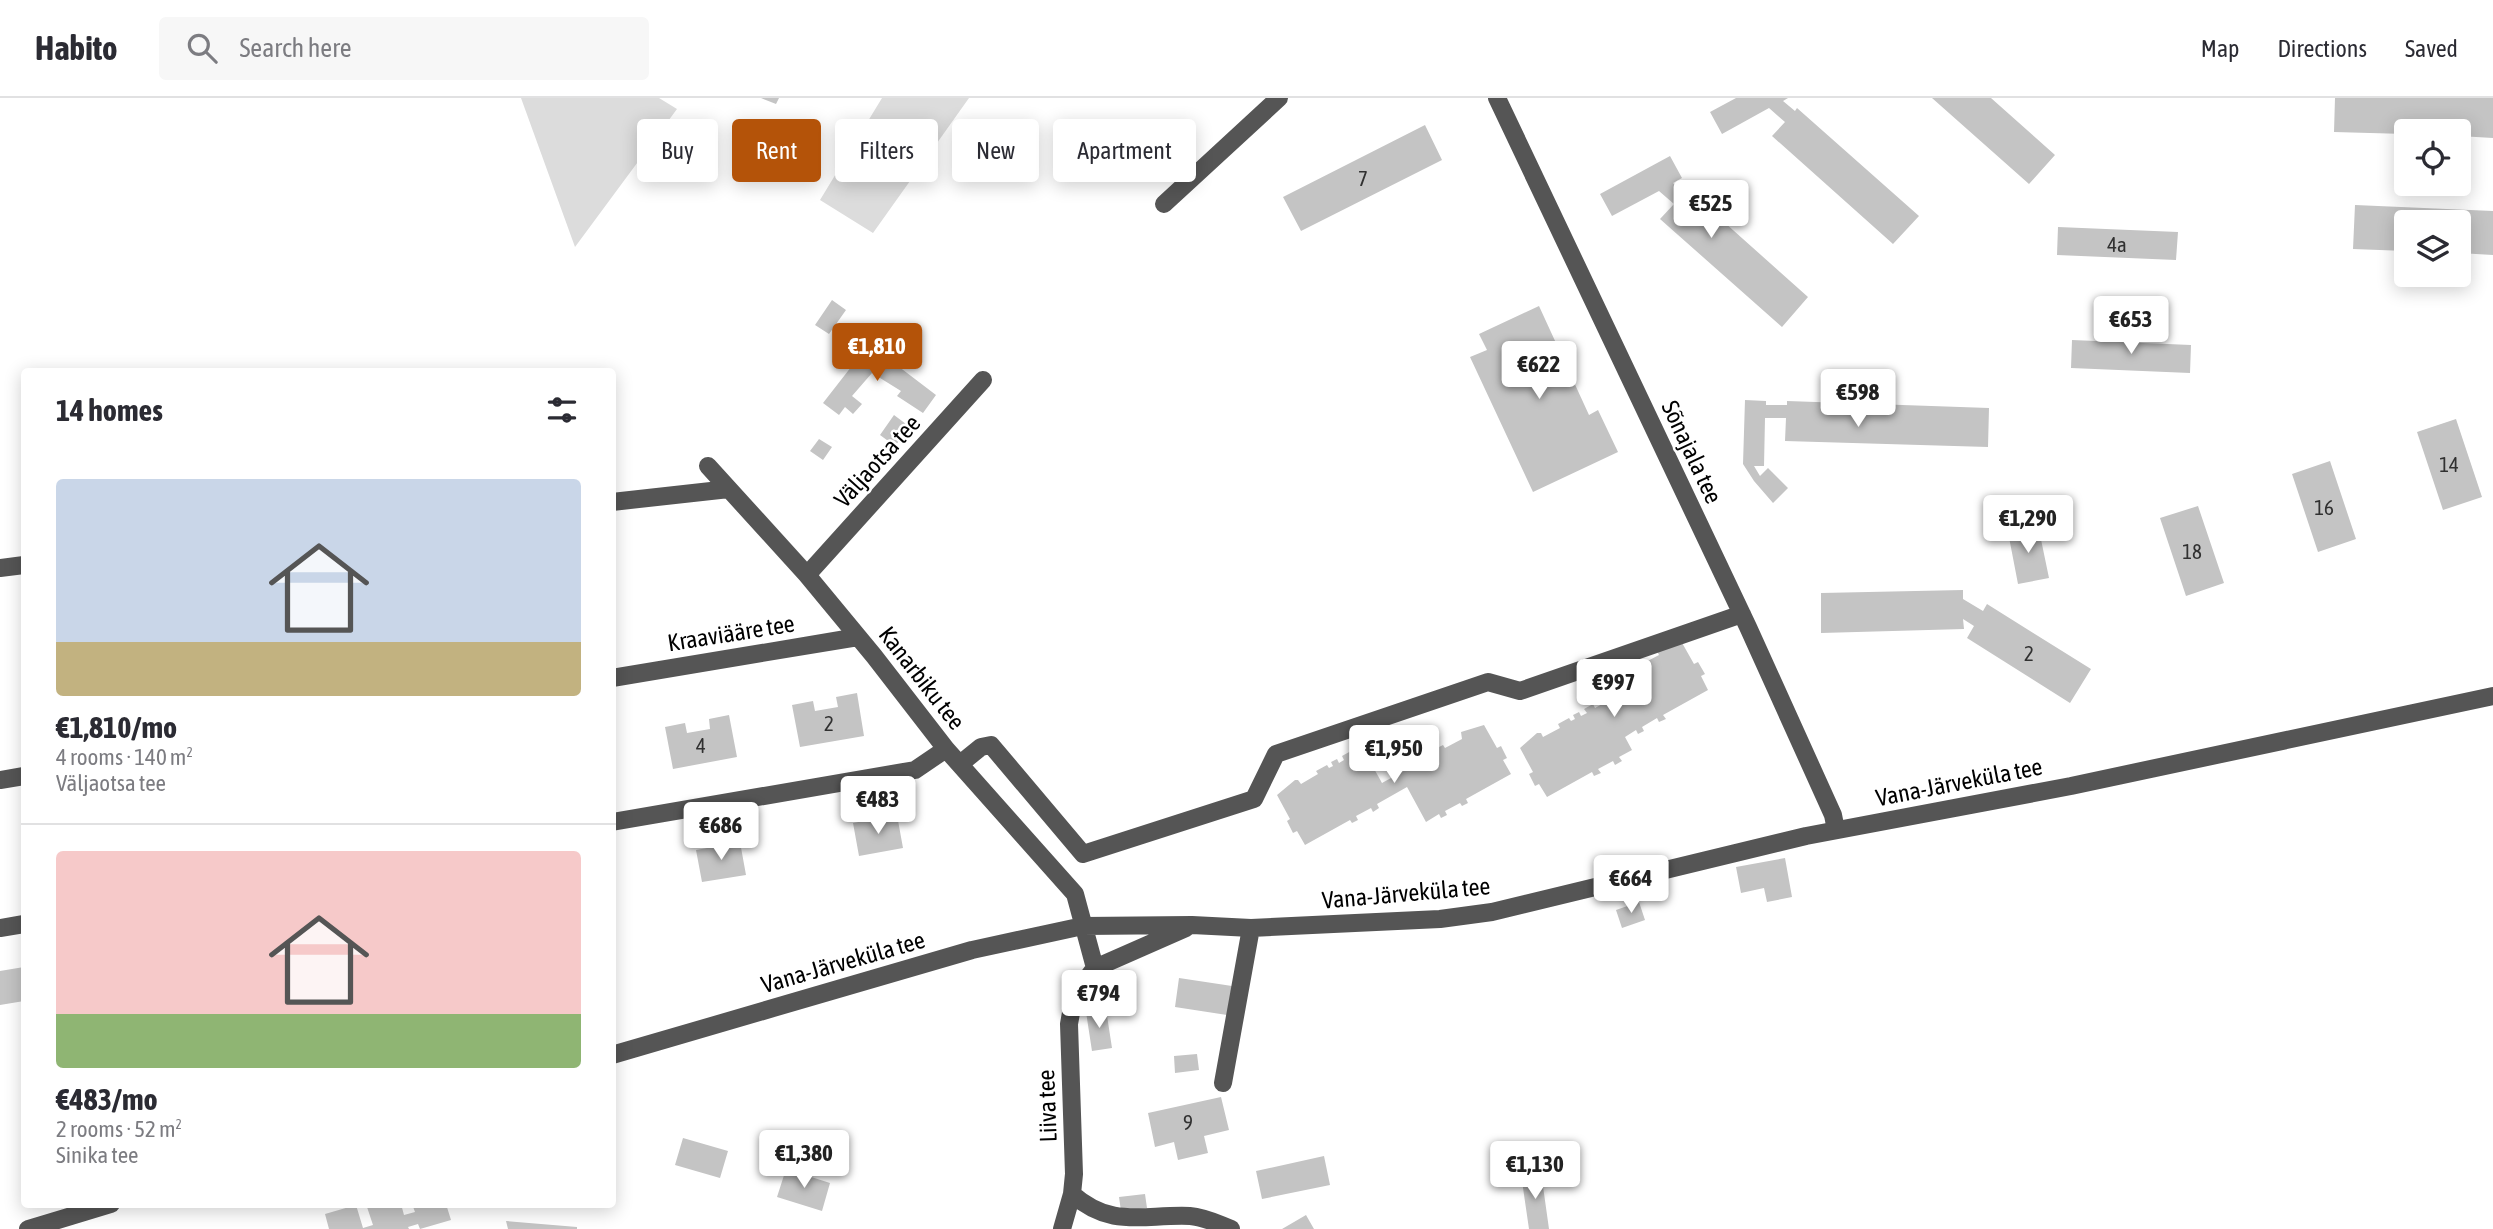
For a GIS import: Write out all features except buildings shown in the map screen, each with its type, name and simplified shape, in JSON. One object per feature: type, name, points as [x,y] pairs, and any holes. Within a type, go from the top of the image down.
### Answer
[{"type":"street","points":[[1164,204],[1279,98]]},
{"type":"street","name":"Sõnajala tee","points":[[1497,98],[1742,614],[1833,815],[1836,830]]},
{"type":"street","name":"Väljaotsa tee","points":[[807,575],[983,380]]},
{"type":"street","name":"Kanarbiku tee","points":[[708,466],[807,575],[946,748],[1075,894],[1095,968]]},
{"type":"street","points":[[616,502],[729,489]]},
{"type":"street","points":[[0,568],[21,565]]},
{"type":"street","points":[[960,764],[981,747],[991,745],[1083,855],[1254,799],[1276,754],[1488,682],[1520,691],[1742,614]]},
{"type":"street","name":"Kraaviääre tee","points":[[616,677],[858,637]]},
{"type":"street","name":"Vana-Järveküla tee","points":[[616,1054],[972,950],[1083,926],[1192,925],[1251,928],[1440,919],[1492,912],[1763,845],[2071,786],[2493,696]]},
{"type":"street","points":[[616,821],[915,769],[946,748]]},
{"type":"street","points":[[0,780],[21,776]]},
{"type":"street","points":[[0,928],[21,924]]},
{"type":"street","name":"Liiva tee","points":[[1062,1229],[1072,1194],[1074,1174],[1069,1024],[1074,996],[1095,968],[1192,925]]},
{"type":"street","points":[[1223,1083],[1251,928]]},
{"type":"street","points":[[1072,1194],[1087,1208],[1120,1218],[1193,1216],[1231,1229]]},
{"type":"street","points":[[28,1229],[98,1208]]},
{"type":"shaded area","points":[[521,98],[659,98],[677,109],[670,119],[637,119],[637,163],[575,247]]},
{"type":"shaded area","points":[[882,98],[969,98],[938,142],[938,119],[869,119]]},
{"type":"shaded area","points":[[835,175],[835,182],[909,182],[873,233],[820,200]]}]
